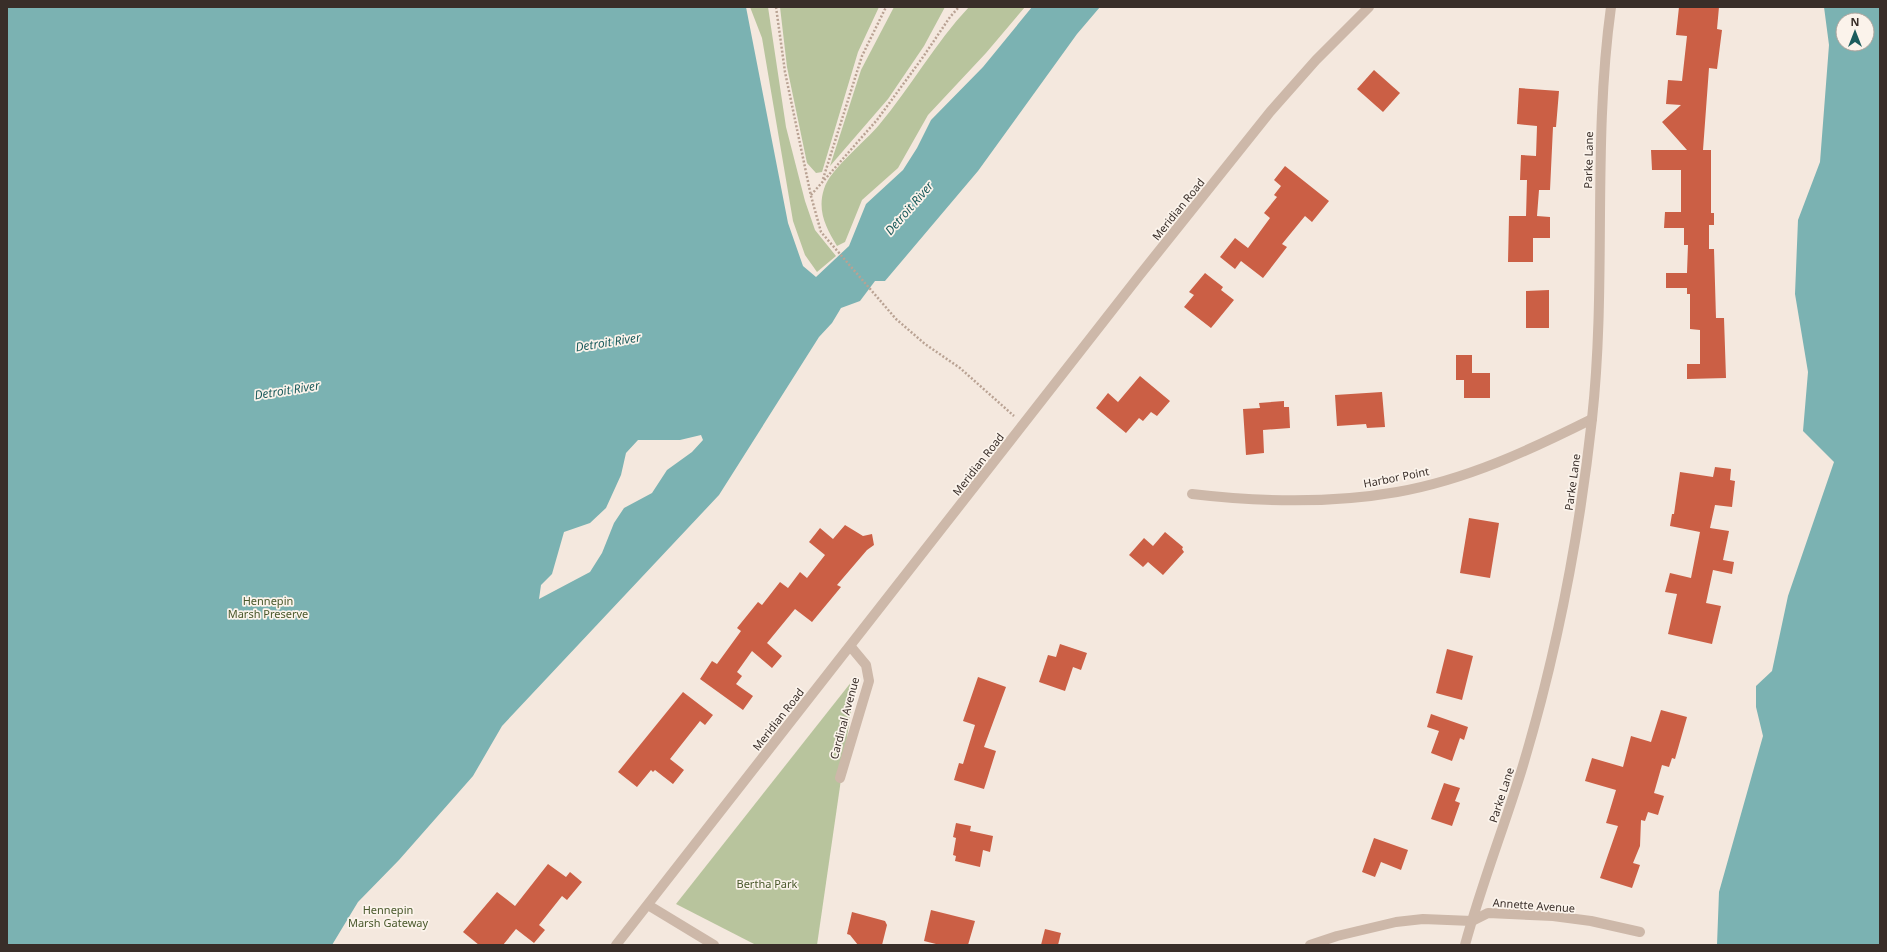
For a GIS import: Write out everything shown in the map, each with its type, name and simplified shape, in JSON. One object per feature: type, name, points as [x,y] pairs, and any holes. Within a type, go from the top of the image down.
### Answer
[{"type":"street","name":"Meridian Road","points":[[616,945],[851,647],[1139,276],[1270,112],[1316,60],[1369,7]]},
{"type":"street","name":"Parke Lane","points":[[1465,945],[1521,771],[1550,666],[1565,595],[1583,490],[1597,367],[1601,134],[1605,61],[1611,7]]},
{"type":"street","name":"Harbor Point","points":[[1192,494],[1243,500],[1287,501],[1331,500],[1397,492],[1460,475],[1528,450],[1592,419]]},
{"type":"street","name":"Cardinal Avenue","points":[[840,778],[869,681],[866,665],[851,647]]},
{"type":"street","points":[[648,905],[714,945]]},
{"type":"street","name":"Annette Avenue","points":[[1310,945],[1396,922],[1422,919],[1472,921],[1488,913],[1550,916],[1591,921],[1640,932]]},
{"type":"path","points":[[776,7],[785,72],[811,196],[821,232],[896,319],[925,344],[960,368],[1004,406]]},
{"type":"path","points":[[823,181],[862,56],[886,7]]},
{"type":"path","points":[[811,196],[877,120],[950,17],[959,7]]},
{"type":"green space","points":[[750,7],[768,7],[786,127],[805,201],[815,230],[836,256],[817,272],[805,255],[793,221],[762,38]]},
{"type":"green space","points":[[780,7],[879,7],[858,52],[822,172],[816,173],[807,163],[787,67]]},
{"type":"green space","points":[[894,7],[945,7],[924,46],[888,99],[830,166],[861,70]]},
{"type":"green space","points":[[969,7],[1025,7],[986,53],[928,115],[898,168],[862,200],[845,242],[837,246],[829,233],[822,212],[822,197],[828,181],[840,164],[879,125],[902,96],[945,35]]},
{"type":"green space","name":"Bertha Park","points":[[856,676],[817,945],[756,945],[676,904]]},
{"type":"water","name":"Detroit River","points":[[7,7],[746,7],[788,223],[803,266],[816,277],[849,246],[866,204],[903,170],[917,148],[931,120],[983,67],[1032,7],[1100,7],[1077,34],[978,171],[885,281],[875,281],[860,301],[841,308],[832,323],[819,337],[719,495],[502,726],[473,776],[399,860],[358,902],[332,945],[7,945]],"holes":[[[701,435],[703,440],[692,452],[667,470],[652,493],[624,508],[614,523],[602,553],[590,572],[539,599],[541,585],[552,574],[564,532],[590,523],[606,508],[621,475],[626,453],[638,440],[680,440]]]},
{"type":"water","points":[[1824,7],[1880,7],[1880,945],[1717,945],[1719,892],[1763,736],[1756,707],[1756,686],[1772,671],[1788,596],[1834,462],[1803,431],[1808,372],[1795,294],[1798,220],[1820,162],[1829,45]]},
{"type":"building","points":[[1679,7],[1719,7],[1717,29],[1722,30],[1717,69],[1709,68],[1703,150],[1711,150],[1711,213],[1714,213],[1714,225],[1709,225],[1709,249],[1714,249],[1716,318],[1724,318],[1726,378],[1687,379],[1687,364],[1700,364],[1700,330],[1690,329],[1690,294],[1687,294],[1687,288],[1666,288],[1666,273],[1687,273],[1688,245],[1684,245],[1684,228],[1664,228],[1665,212],[1681,212],[1681,170],[1652,170],[1651,150],[1687,150],[1662,122],[1681,105],[1666,104],[1668,80],[1682,81],[1687,36],[1676,35]]},
{"type":"building","points":[[1374,70],[1400,93],[1383,112],[1357,89]]},
{"type":"building","points":[[1519,88],[1559,91],[1556,127],[1553,127],[1550,190],[1539,190],[1537,216],[1550,217],[1550,238],[1533,238],[1533,262],[1508,262],[1509,216],[1526,216],[1527,180],[1520,180],[1521,155],[1536,156],[1537,126],[1517,124]]},
{"type":"building","points":[[1285,166],[1329,201],[1312,222],[1305,216],[1282,244],[1287,247],[1263,278],[1241,261],[1235,269],[1220,257],[1235,238],[1248,248],[1270,218],[1264,213],[1277,197],[1274,195],[1281,186],[1274,180]]},
{"type":"building","points":[[1205,273],[1223,287],[1221,290],[1234,300],[1211,328],[1184,307],[1194,295],[1189,292]]},
{"type":"building","points":[[1549,290],[1549,328],[1526,328],[1526,291]]},
{"type":"building","points":[[1456,355],[1472,355],[1472,373],[1490,373],[1490,398],[1464,398],[1464,380],[1456,380]]},
{"type":"building","points":[[1140,376],[1170,401],[1157,416],[1151,412],[1143,421],[1139,418],[1126,433],[1096,408],[1108,393],[1118,402]]},
{"type":"building","points":[[1382,392],[1385,427],[1367,428],[1366,424],[1337,426],[1335,395]]},
{"type":"building","points":[[1284,401],[1284,407],[1289,407],[1290,428],[1263,430],[1264,453],[1246,455],[1243,409],[1260,408],[1259,403]]},
{"type":"building","points":[[1715,467],[1731,469],[1730,480],[1735,481],[1732,507],[1715,505],[1710,528],[1729,531],[1723,560],[1734,562],[1732,574],[1713,570],[1706,603],[1721,606],[1712,644],[1668,634],[1677,594],[1665,592],[1670,573],[1691,578],[1700,532],[1670,526],[1672,514],[1674,514],[1680,472],[1713,477]]},
{"type":"building","points":[[1469,518],[1499,523],[1490,578],[1460,573]]},
{"type":"building","points":[[845,525],[863,536],[872,534],[874,545],[867,550],[837,585],[841,587],[812,622],[795,609],[767,643],[782,656],[772,668],[752,651],[737,672],[742,676],[736,684],[753,696],[743,710],[700,679],[712,661],[717,664],[741,631],[737,628],[758,602],[762,605],[780,582],[788,588],[800,572],[807,578],[825,555],[809,542],[820,528],[833,539]]},
{"type":"building","points":[[1165,532],[1183,547],[1182,549],[1184,552],[1163,575],[1148,562],[1143,567],[1129,555],[1144,538],[1153,546]]},
{"type":"building","points":[[1060,644],[1087,653],[1081,670],[1073,667],[1065,691],[1039,682],[1048,655],[1056,657]]},
{"type":"building","points":[[1447,649],[1473,656],[1462,700],[1436,693]]},
{"type":"building","points":[[978,677],[1006,687],[984,747],[996,751],[984,789],[954,780],[959,763],[963,764],[975,725],[963,721]]},
{"type":"building","points":[[683,692],[713,715],[705,725],[700,721],[670,759],[684,770],[673,784],[655,770],[653,772],[651,770],[637,787],[618,772]]},
{"type":"building","points":[[1661,710],[1687,717],[1675,759],[1672,758],[1669,767],[1662,765],[1654,793],[1664,796],[1658,815],[1648,812],[1645,821],[1641,820],[1640,846],[1633,863],[1640,865],[1632,888],[1600,878],[1618,826],[1606,823],[1616,790],[1585,781],[1592,758],[1623,767],[1631,736],[1651,742]]},
{"type":"building","points":[[1431,714],[1468,727],[1464,740],[1460,738],[1452,761],[1431,753],[1439,731],[1427,727]]},
{"type":"building","points":[[1444,783],[1460,788],[1455,801],[1460,803],[1452,826],[1431,819]]},
{"type":"building","points":[[956,823],[971,826],[970,831],[993,836],[990,852],[983,850],[980,867],[955,861],[956,856],[953,855],[956,838],[953,837]]},
{"type":"building","points":[[1374,838],[1408,850],[1401,870],[1381,862],[1375,877],[1362,872]]},
{"type":"building","points":[[548,864],[566,877],[570,872],[582,882],[567,900],[562,896],[539,925],[545,930],[534,943],[516,929],[503,945],[479,945],[463,932],[497,892],[515,906]]},
{"type":"building","points":[[931,910],[975,921],[968,945],[940,945],[924,941]]},
{"type":"building","points":[[852,912],[885,921],[887,925],[882,945],[858,945],[850,935],[847,934]]},
{"type":"building","points":[[1045,929],[1061,933],[1058,945],[1041,945]]},
{"type":"park label","name":"Hennepin Marsh Preserve","points":[[268,606]]},
{"type":"park label","name":"Hennepin Marsh Gateway","points":[[388,915]]}]
